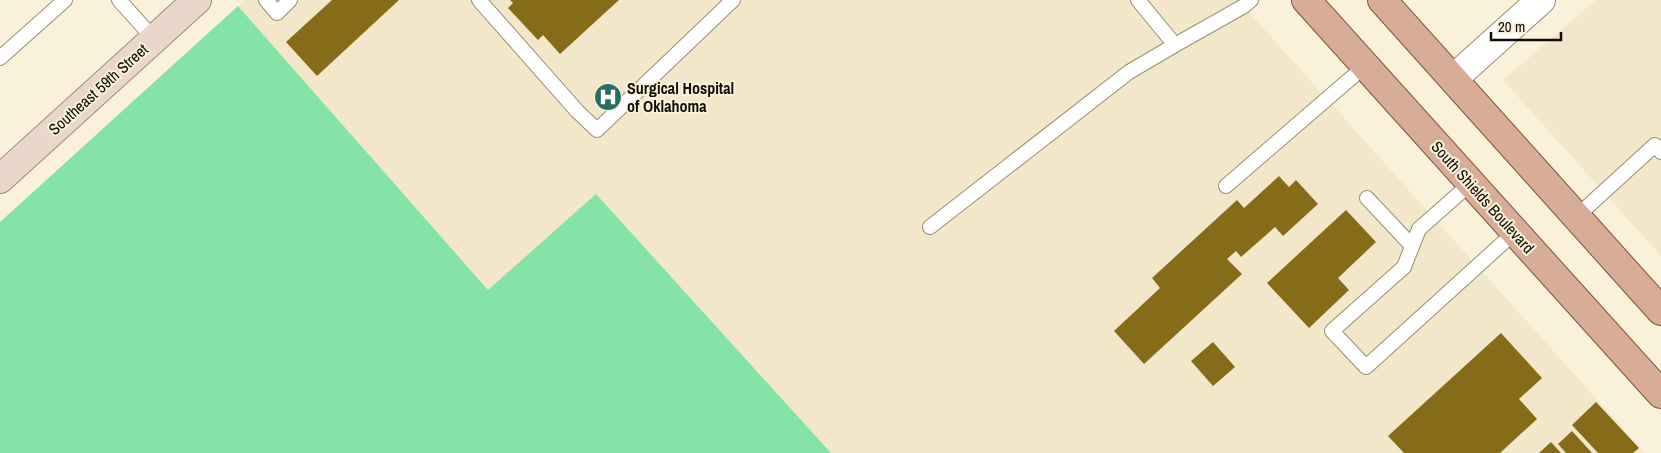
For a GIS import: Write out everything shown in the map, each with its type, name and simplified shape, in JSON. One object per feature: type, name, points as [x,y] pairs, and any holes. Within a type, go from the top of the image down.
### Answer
[{"type":"main road","name":"Southeast 59th Street","points":[[0,179],[197,0]]},
{"type":"main road","name":"South Shields Boulevard","points":[[1306,0],[1661,394]]},
{"type":"main road","points":[[1382,0],[1661,311]]},
{"type":"street","points":[[1453,79],[1541,0]]},
{"type":"lane","points":[[0,58],[65,0]]},
{"type":"lane","points":[[119,0],[154,39]]},
{"type":"lane","points":[[266,0],[276,12],[290,0]]},
{"type":"lane","points":[[479,0],[577,111],[597,130],[733,0]]},
{"type":"lane","points":[[1138,0],[1175,45]]},
{"type":"lane","points":[[930,227],[1129,72],[1244,6],[1251,0]]},
{"type":"lane","points":[[1226,186],[1365,66]]},
{"type":"lane","points":[[1576,217],[1655,146],[1661,152]]},
{"type":"lane","points":[[1471,183],[1419,229],[1404,267],[1332,331],[1366,367],[1515,232]]},
{"type":"lane","points":[[1367,198],[1412,246]]},
{"type":"shaded area","points":[[245,0],[1238,0],[1645,453],[831,453],[596,194],[489,291],[238,6]]},
{"type":"shaded area","points":[[1596,0],[1661,0],[1661,256],[1503,80]]},
{"type":"green space","points":[[238,6],[488,290],[596,194],[831,453],[0,453],[0,222]]},
{"type":"building","points":[[332,0],[399,0],[317,76],[286,42]]},
{"type":"building","points":[[510,0],[619,0],[560,54],[543,35],[538,40],[508,8],[513,3]]},
{"type":"building","points":[[1279,176],[1289,187],[1296,180],[1318,204],[1283,236],[1275,227],[1241,257],[1236,251],[1227,259],[1242,274],[1144,364],[1114,331],[1160,288],[1152,278],[1237,200],[1244,208]]},
{"type":"building","points":[[1346,210],[1376,242],[1338,278],[1349,290],[1309,328],[1267,283]]},
{"type":"building","points":[[1501,333],[1542,378],[1519,399],[1537,419],[1500,453],[1404,453],[1388,436]]},
{"type":"building","points":[[1213,342],[1235,367],[1213,386],[1191,361]]},
{"type":"building","points":[[1596,402],[1639,448],[1633,453],[1598,453],[1572,425]]},
{"type":"building","points":[[1572,431],[1592,453],[1566,453],[1558,444]]},
{"type":"building","points":[[1551,442],[1561,453],[1539,453]]},
{"type":"place","name":"Surgical Hospital of Oklahoma","points":[[608,97]]}]
